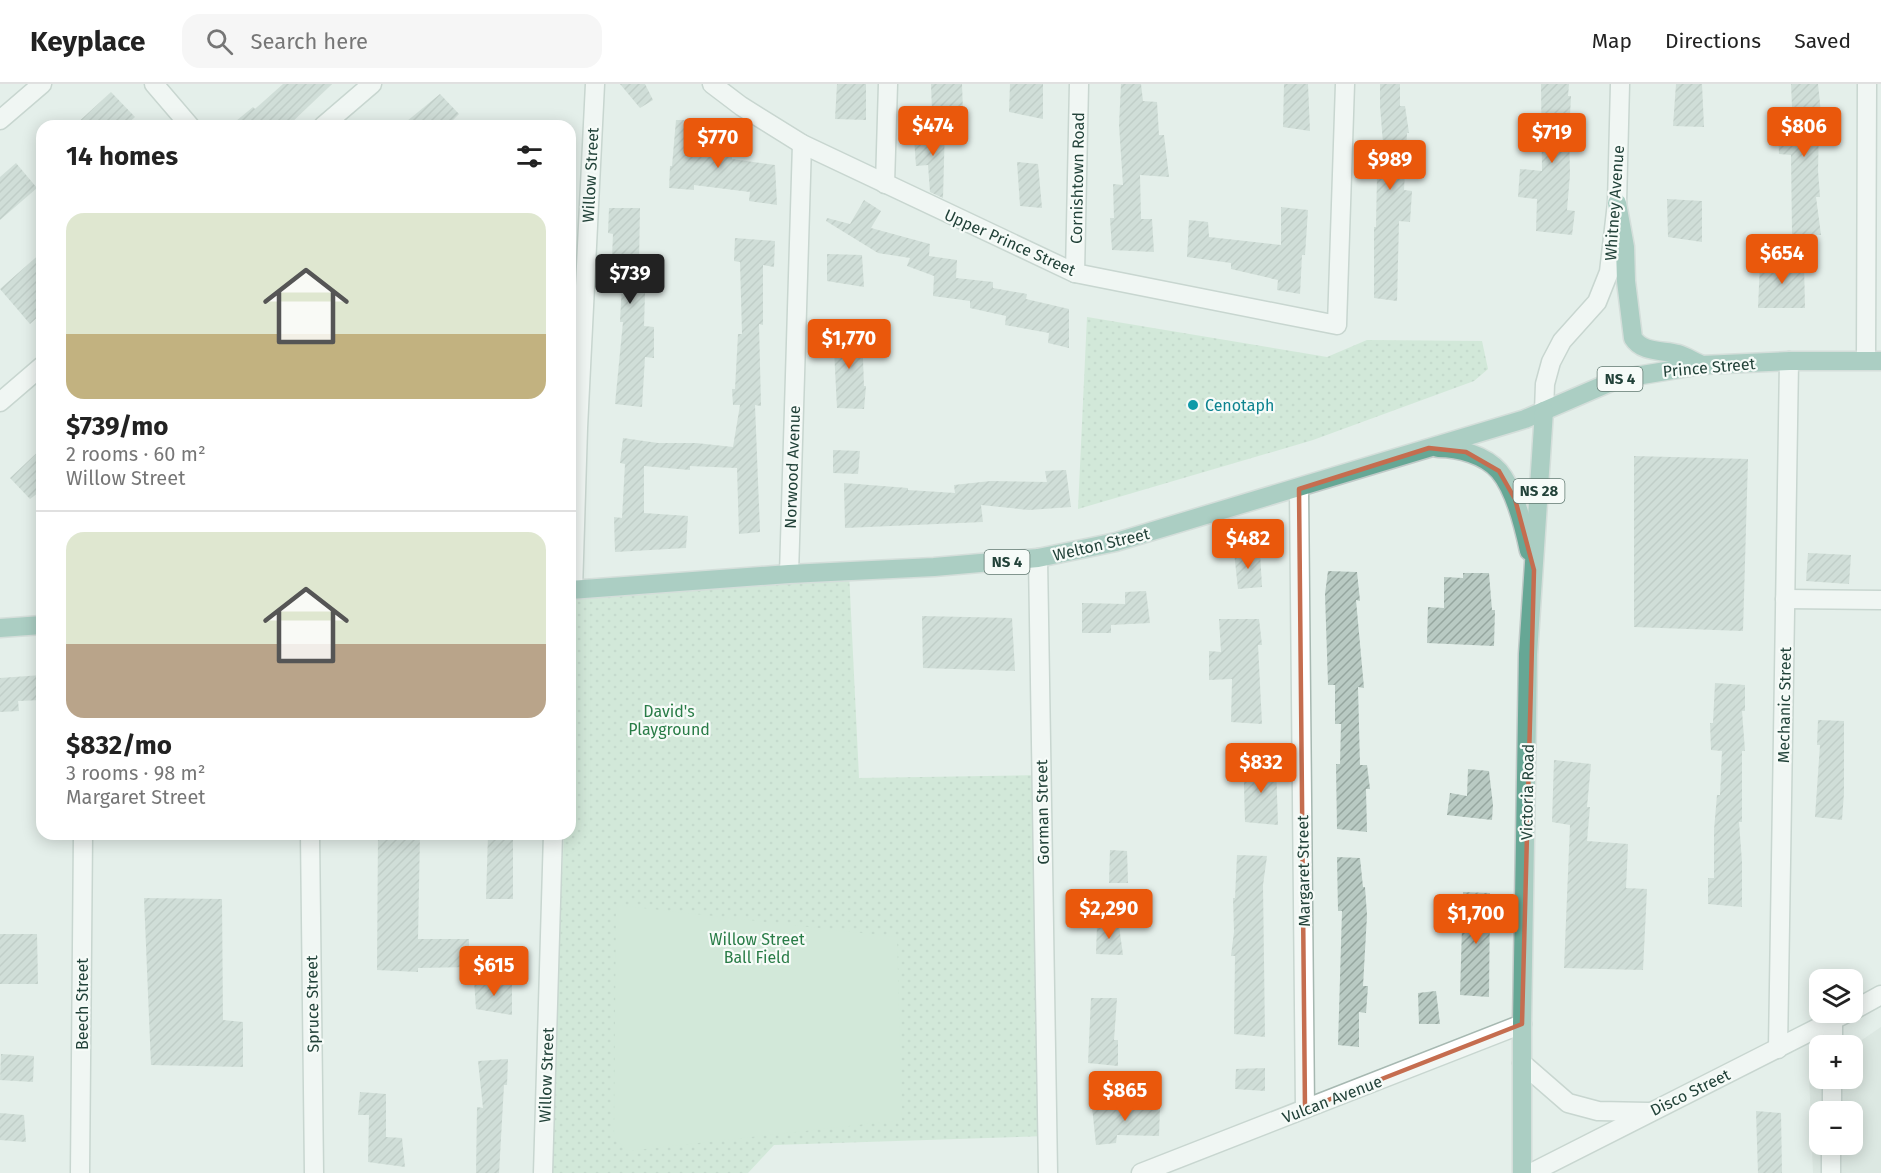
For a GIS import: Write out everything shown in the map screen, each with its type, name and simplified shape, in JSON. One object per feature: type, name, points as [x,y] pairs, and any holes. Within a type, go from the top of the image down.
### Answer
[{"type":"main road","points":[[1617,203],[1625,247],[1626,281],[1633,338],[1636,343],[1645,348],[1678,354],[1702,364]]},
{"type":"main road","name":"Prince Street","points":[[1544,411],[1618,379],[1702,364],[1874,361]]},
{"type":"main road","name":"Welton Street","points":[[576,590],[789,574],[934,567],[1038,558],[1116,542],[1299,489],[1525,419],[1544,411]]},
{"type":"main road","name":"Victoria Road","points":[[1522,1173],[1528,654],[1544,411]]},
{"type":"main road","points":[[1429,448],[1449,448],[1466,452],[1484,460],[1499,471],[1515,499],[1534,570]]},
{"type":"main road","points":[[0,628],[36,625]]},
{"type":"street","points":[[0,120],[42,84]]},
{"type":"street","points":[[154,84],[185,120]]},
{"type":"street","points":[[330,120],[372,84]]},
{"type":"street","name":"Willow Street","points":[[576,491],[595,84]]},
{"type":"street","name":"Upper Prince Street","points":[[712,84],[741,106],[802,144],[1075,273],[1337,325],[1345,84]]},
{"type":"street","points":[[885,184],[888,84]]},
{"type":"street","name":"Cornishtown Road","points":[[1075,273],[1079,84]]},
{"type":"street","name":"Whitney Avenue","points":[[1544,411],[1545,384],[1551,362],[1562,342],[1597,302],[1609,272],[1617,203],[1620,84]]},
{"type":"street","points":[[1867,84],[1874,361]]},
{"type":"street","name":"Norwood Avenue","points":[[789,574],[802,144]]},
{"type":"street","name":"Mechanic Street","points":[[1778,1049],[1789,361]]},
{"type":"street","points":[[0,402],[36,371]]},
{"type":"street","name":"Margaret Street","points":[[1299,489],[1305,1109]]},
{"type":"street","name":"Gorman Street","points":[[1038,558],[1048,1173]]},
{"type":"street","points":[[1785,599],[1881,600]]},
{"type":"street","name":"Beech Street","points":[[80,1173],[83,840]]},
{"type":"street","name":"Spruce Street","points":[[310,840],[314,1173]]},
{"type":"street","name":"Willow Street","points":[[543,1173],[553,840]]},
{"type":"street","name":"Disco Street","points":[[1863,1005],[1881,995]]},
{"type":"street","name":"Disco Street","points":[[1531,1173],[1829,1023]]},
{"type":"street","name":"Vulcan Avenue","points":[[1142,1173],[1522,1024]]},
{"type":"street","points":[[1522,1063],[1568,1103],[1598,1111],[1650,1112]]},
{"type":"street","points":[[1831,1155],[1831,1173]]},
{"type":"highlighted area","points":[[1429,448],[1466,452],[1499,471],[1515,499],[1534,570],[1522,1024],[1305,1109],[1299,489]]},
{"type":"shaded area","points":[[1881,1027],[1881,1173],[1813,1173],[1812,1155],[1863,1155],[1863,1101],[1810,1101],[1810,1089],[1863,1089],[1863,1039]]},
{"type":"green space","points":[[1087,317],[1327,357],[1367,340],[1482,341],[1488,369],[1474,381],[1313,440],[1078,509]]},
{"type":"green space","name":"Willow Street Ball Field","points":[[849,572],[859,778],[1041,775],[1047,1136],[774,1145],[748,1173],[548,1173],[564,840],[576,840],[576,587]]},
{"type":"green space","points":[[616,905],[897,937],[902,1120],[628,1151],[614,1138]]},
{"type":"building","points":[[283,84],[332,84],[294,120],[237,120],[253,107],[255,109]]},
{"type":"building","points":[[620,84],[645,84],[653,100],[640,108]]},
{"type":"building","points":[[837,84],[866,84],[866,120],[835,119]]},
{"type":"building","points":[[931,84],[962,84],[963,112],[932,112]]},
{"type":"building","points":[[1010,84],[1043,84],[1043,119],[1009,112]]},
{"type":"building","points":[[1121,84],[1141,84],[1143,101],[1157,102],[1159,135],[1164,135],[1169,177],[1140,175],[1141,219],[1152,219],[1154,252],[1112,250],[1110,218],[1114,218],[1113,184],[1123,185],[1119,125]]},
{"type":"building","points":[[1284,84],[1308,84],[1310,131],[1283,127]]},
{"type":"building","points":[[1380,84],[1400,84],[1400,106],[1405,106],[1409,133],[1407,133],[1404,190],[1412,191],[1410,222],[1399,221],[1397,301],[1374,298],[1377,175],[1369,175],[1370,143],[1383,143]]},
{"type":"building","points":[[1541,84],[1569,84],[1568,96],[1571,96],[1570,174],[1567,210],[1575,211],[1572,235],[1536,231],[1537,199],[1518,197],[1520,169],[1542,171]]},
{"type":"building","points":[[1676,84],[1702,84],[1704,127],[1673,126]]},
{"type":"building","points":[[1791,84],[1818,84],[1822,123],[1819,123],[1820,197],[1816,197],[1821,235],[1792,234],[1791,155],[1779,154],[1778,130],[1793,130]]},
{"type":"building","points":[[111,92],[135,117],[132,120],[81,120]]},
{"type":"building","points":[[440,94],[459,114],[453,120],[408,120]]},
{"type":"building","points":[[676,120],[695,120],[695,151],[732,153],[732,159],[775,165],[777,205],[749,201],[750,192],[694,185],[694,190],[669,188]]},
{"type":"building","points":[[930,124],[945,125],[943,198],[930,192],[928,165],[916,166],[914,138],[929,139]]},
{"type":"building","points":[[1017,162],[1038,164],[1042,208],[1020,206]]},
{"type":"building","points":[[16,163],[36,189],[0,220],[0,177]]},
{"type":"building","points":[[1667,199],[1702,201],[1702,242],[1668,237]]},
{"type":"building","points":[[864,200],[881,211],[871,228],[930,244],[929,256],[957,260],[956,278],[993,282],[993,288],[1027,294],[1026,299],[1069,309],[1069,348],[1048,343],[1049,333],[1005,325],[1006,316],[970,308],[970,301],[933,296],[934,276],[907,266],[910,258],[878,253],[826,221],[827,218],[850,224]]},
{"type":"building","points":[[1281,207],[1308,210],[1300,294],[1277,290],[1278,280],[1231,269],[1231,263],[1187,257],[1189,220],[1208,222],[1209,237],[1281,245]]},
{"type":"building","points":[[609,208],[640,208],[639,261],[646,261],[644,326],[654,327],[654,358],[645,357],[642,407],[615,404],[623,322],[620,322],[622,282],[611,281],[613,234],[608,233]]},
{"type":"building","points":[[735,238],[775,241],[774,267],[763,265],[763,325],[759,324],[761,406],[755,405],[760,532],[739,534],[737,468],[690,466],[690,470],[644,466],[644,513],[688,516],[686,548],[615,552],[614,517],[622,518],[625,464],[620,463],[623,438],[658,443],[696,443],[733,447],[740,405],[733,405],[732,389],[735,389],[738,334],[742,334],[740,262],[734,261]]},
{"type":"building","points":[[827,254],[862,255],[864,287],[827,281]]},
{"type":"building","points":[[36,257],[36,318],[30,324],[0,289]]},
{"type":"building","points":[[1760,262],[1804,263],[1805,308],[1758,308]]},
{"type":"building","points":[[833,330],[862,332],[864,386],[866,386],[864,409],[837,408]]},
{"type":"building","points":[[833,450],[860,451],[858,474],[833,473]]},
{"type":"building","points":[[36,454],[36,494],[30,499],[10,478]]},
{"type":"building","points":[[1634,456],[1748,459],[1743,631],[1634,627]]},
{"type":"building","points":[[1066,470],[1071,507],[1029,510],[981,505],[983,522],[845,528],[844,483],[955,493],[954,485],[991,481],[1047,482],[1045,471]]},
{"type":"building","points":[[1234,552],[1260,552],[1262,587],[1238,589]]},
{"type":"building","points":[[1808,553],[1851,555],[1849,584],[1806,581]]},
{"type":"building","points":[[1328,571],[1357,572],[1360,601],[1356,600],[1364,688],[1358,687],[1360,765],[1367,765],[1370,789],[1366,789],[1367,832],[1337,829],[1336,764],[1340,764],[1341,724],[1335,724],[1335,685],[1328,685],[1325,594]]},
{"type":"building","points":[[1463,573],[1489,573],[1492,610],[1495,610],[1494,646],[1427,643],[1428,607],[1444,608],[1444,577],[1463,578]]},
{"type":"building","points":[[1146,591],[1150,623],[1111,625],[1111,633],[1082,633],[1082,603],[1125,604],[1125,592]]},
{"type":"building","points":[[922,616],[1012,618],[1015,671],[923,668]]},
{"type":"building","points":[[1219,619],[1259,619],[1262,645],[1258,645],[1262,724],[1231,722],[1232,679],[1209,680],[1209,651],[1221,652]]},
{"type":"building","points":[[36,675],[36,700],[18,701],[19,711],[0,712],[0,678]]},
{"type":"building","points":[[1715,683],[1745,685],[1745,711],[1742,711],[1745,751],[1742,751],[1742,822],[1739,822],[1742,907],[1708,904],[1708,878],[1714,878],[1714,830],[1717,795],[1720,795],[1722,751],[1711,750],[1710,723],[1713,723]]},
{"type":"building","points":[[1818,720],[1844,721],[1842,820],[1815,817],[1820,745],[1817,745]]},
{"type":"building","points":[[1554,760],[1591,764],[1587,841],[1628,844],[1626,888],[1647,889],[1643,970],[1564,968],[1570,825],[1552,822]]},
{"type":"building","points":[[1245,763],[1276,764],[1278,825],[1245,822]]},
{"type":"building","points":[[1468,769],[1489,771],[1493,805],[1492,820],[1447,815],[1450,793],[1467,796]]},
{"type":"building","points":[[378,840],[420,840],[418,939],[469,939],[469,967],[418,968],[418,972],[377,970]]},
{"type":"building","points":[[488,840],[513,840],[513,899],[486,899]]},
{"type":"building","points":[[1110,850],[1127,851],[1128,883],[1109,883]]},
{"type":"building","points":[[1237,855],[1267,856],[1263,885],[1265,1037],[1234,1034],[1235,956],[1231,956]]},
{"type":"building","points":[[1337,857],[1360,858],[1363,887],[1365,887],[1367,915],[1363,986],[1368,986],[1366,1013],[1359,1012],[1359,1047],[1338,1045],[1342,911],[1338,911]]},
{"type":"building","points":[[1463,892],[1490,893],[1489,997],[1460,995]]},
{"type":"building","points":[[144,898],[222,899],[223,1020],[243,1022],[243,1067],[151,1065]]},
{"type":"building","points":[[1097,925],[1119,926],[1123,955],[1096,954]]},
{"type":"building","points":[[0,934],[37,934],[38,984],[0,984]]},
{"type":"building","points":[[474,980],[512,984],[512,1015],[476,1009]]},
{"type":"building","points":[[1436,991],[1440,1024],[1419,1024],[1418,993]]},
{"type":"building","points":[[1091,998],[1117,998],[1114,1040],[1118,1040],[1118,1066],[1088,1063]]},
{"type":"building","points":[[1,1054],[34,1056],[33,1082],[0,1080]]},
{"type":"building","points":[[508,1059],[507,1085],[504,1085],[499,1173],[476,1173],[477,1107],[483,1108],[478,1061]]},
{"type":"building","points":[[1265,1068],[1265,1091],[1235,1089],[1236,1069]]},
{"type":"building","points":[[360,1092],[386,1094],[386,1137],[402,1138],[405,1167],[368,1162],[369,1115],[358,1115]]},
{"type":"building","points":[[1130,1104],[1160,1107],[1159,1136],[1117,1135],[1116,1143],[1096,1145],[1092,1107],[1130,1108]]},
{"type":"building","points":[[1756,1111],[1781,1113],[1782,1173],[1758,1173]]},
{"type":"building","points":[[0,1113],[24,1115],[26,1142],[0,1140]]},
{"type":"place","name":"Cenotaph","points":[[1193,405]]},
{"type":"park label","name":"David's Playground","points":[[669,720]]}]
